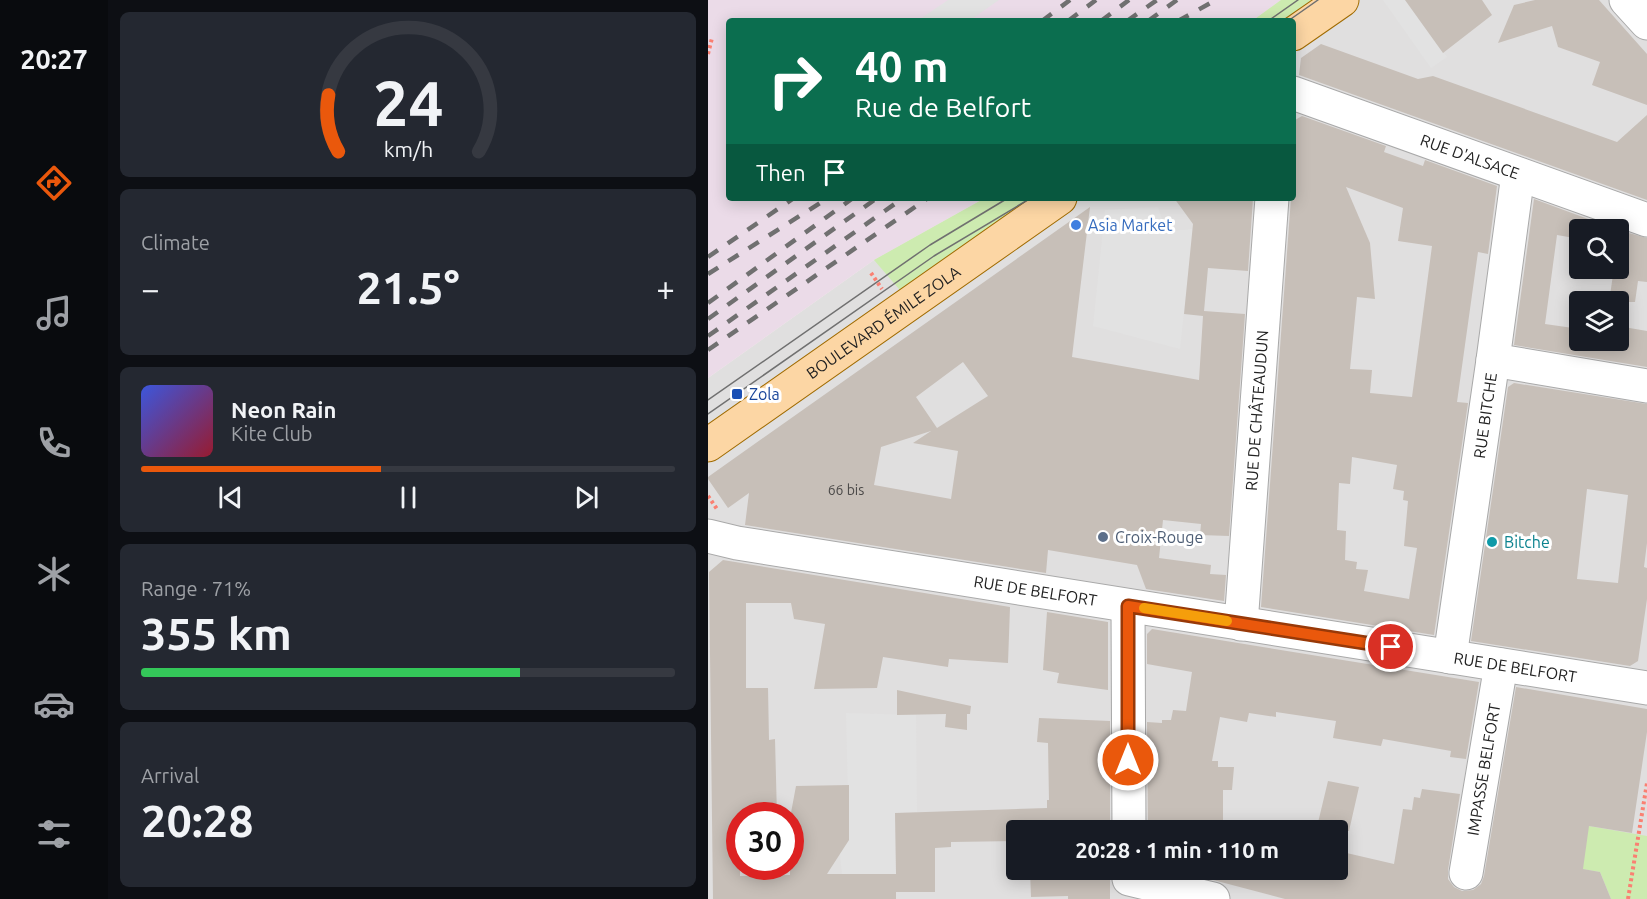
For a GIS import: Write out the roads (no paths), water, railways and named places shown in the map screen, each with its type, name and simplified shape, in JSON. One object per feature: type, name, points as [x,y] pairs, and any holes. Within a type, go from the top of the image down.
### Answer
[{"type":"main road","points":[[1296,32],[1342,0]]},
{"type":"main road","name":"BOULEVARD ÉMILE ZOLA","points":[[708,445],[1056,201]]},
{"type":"street","points":[[1626,0],[1647,23]]},
{"type":"street","name":"RUE D'ALSACE","points":[[1296,94],[1647,220]]},
{"type":"street","name":"RUE BITCHE","points":[[1450,657],[1518,174]]},
{"type":"street","name":"RUE DE CHÂTEAUDUN","points":[[1241,624],[1272,201]]},
{"type":"street","points":[[1493,360],[1647,386]]},
{"type":"street","name":"RUE DE BELFORT","points":[[708,536],[737,543],[1128,606],[1647,687]]},
{"type":"street","points":[[1128,606],[1129,820]]},
{"type":"street","name":"IMPASSE BELFORT","points":[[1466,873],[1501,665]]},
{"type":"street","points":[[1129,883],[1214,899]]},
{"type":"tram line","points":[[1272,18],[1298,0]]},
{"type":"tram line","points":[[1292,18],[1318,0]]},
{"type":"tram line","points":[[708,400],[930,245],[1003,201]]},
{"type":"tram line","points":[[708,414],[934,256],[1026,201]]},
{"type":"railway","points":[[1046,18],[1070,0]]},
{"type":"railway","points":[[1072,18],[1096,0]]},
{"type":"railway","points":[[1105,18],[1129,0]]},
{"type":"railway","points":[[1131,18],[1157,0]]},
{"type":"railway","points":[[1152,18],[1177,0]]},
{"type":"railway","points":[[1183,18],[1216,0]]},
{"type":"railway","points":[[708,257],[790,201]]},
{"type":"railway","points":[[708,274],[823,201]]},
{"type":"railway","points":[[708,303],[849,201]]},
{"type":"railway","points":[[708,319],[873,201]]},
{"type":"railway","points":[[708,336],[899,201]]},
{"type":"railway","points":[[708,350],[924,201]]},
{"type":"place","name":"Asia Market","points":[[1076,225]]},
{"type":"place","name":"Zola","points":[[737,394]]},
{"type":"place","name":"Croix-Rouge","points":[[1103,537]]},
{"type":"place","name":"Bitche","points":[[1492,542]]}]
